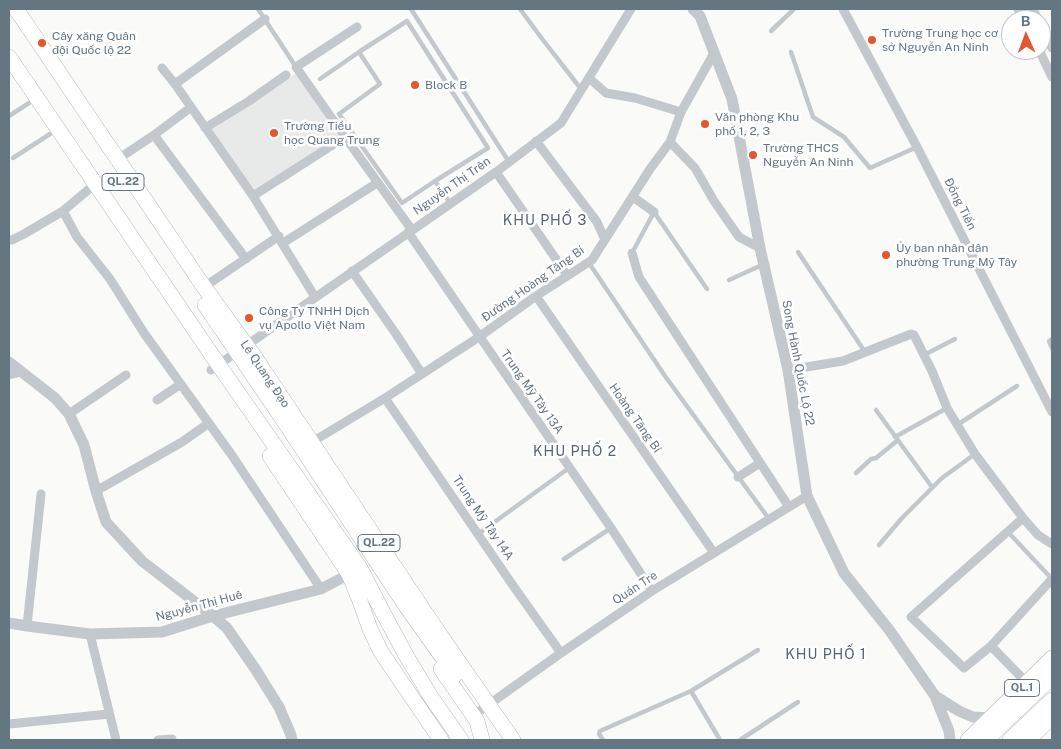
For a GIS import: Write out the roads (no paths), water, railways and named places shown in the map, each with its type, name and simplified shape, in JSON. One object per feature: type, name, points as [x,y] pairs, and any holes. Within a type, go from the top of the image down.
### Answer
[{"type":"highway","name":"Lê Quang Đạo","points":[[15,9],[204,287],[241,348]]},
{"type":"highway","name":"Lê Quang Đạo","points":[[9,13],[286,414],[406,606],[443,672],[477,721],[482,740]]},
{"type":"highway","name":"QL.22","points":[[9,57],[214,367],[355,571],[380,609],[431,697],[460,740]]},
{"type":"highway","name":"QL.22","points":[[9,73],[196,345],[214,367]]},
{"type":"highway","name":"Lê Quang Đạo","points":[[286,414],[312,442],[484,707],[503,740]]},
{"type":"highway","name":"QL.22","points":[[355,571],[360,600],[370,629],[381,652],[441,740]]},
{"type":"highway","name":"Lê Quang Đạo","points":[[406,606],[484,707],[513,740]]},
{"type":"highway","points":[[401,646],[406,688]]},
{"type":"highway","name":"QL.1","points":[[968,740],[1052,658]]},
{"type":"highway","name":"QL.1","points":[[986,740],[1052,677]]},
{"type":"highway","name":"QL.1","points":[[1017,739],[1052,700]]},
{"type":"highway","name":"QL.1","points":[[992,718],[1019,709]]},
{"type":"highway","points":[[1017,739],[1052,716]]},
{"type":"highway","points":[[981,740],[992,718]]},
{"type":"street","name":"Nguyễn Thị Trên","points":[[214,367],[496,172],[561,123],[631,9]]},
{"type":"street","name":"Song Hành Quốc Lộ 22","points":[[693,9],[700,16],[732,99],[760,248],[788,370],[808,496],[844,573],[890,631],[935,696]]},
{"type":"street","name":"Đồng Tiến","points":[[843,9],[917,147],[1052,412]]},
{"type":"street","points":[[175,84],[265,19]]},
{"type":"street","points":[[296,67],[358,27]]},
{"type":"street","name":"Đường Hoàng Tăng Bí","points":[[312,442],[385,398],[479,337],[566,275],[592,260],[670,142],[680,112],[714,53]]},
{"type":"street","points":[[1050,66],[1052,77]]},
{"type":"street","name":"Trung Mỹ Tây 13A","points":[[296,67],[410,231],[479,337],[611,528],[652,591]]},
{"type":"street","points":[[162,68],[253,196],[315,297]]},
{"type":"street","points":[[205,128],[249,101],[286,74]]},
{"type":"street","points":[[588,78],[606,92],[635,98],[680,112]]},
{"type":"street","points":[[118,159],[190,108]]},
{"type":"street","points":[[154,135],[246,259]]},
{"type":"street","points":[[253,196],[344,137]]},
{"type":"street","points":[[536,142],[597,222],[605,240]]},
{"type":"street","points":[[670,142],[695,168],[714,200],[740,237],[760,248]]},
{"type":"street","points":[[496,172],[566,275]]},
{"type":"street","points":[[204,287],[246,259],[377,183]]},
{"type":"street","points":[[9,240],[24,234],[63,211],[88,190]]},
{"type":"street","points":[[633,196],[654,212]]},
{"type":"street","points":[[63,211],[77,237],[110,280],[144,332],[231,454],[321,589]]},
{"type":"street","points":[[632,253],[639,277],[789,507]]},
{"type":"street","points":[[352,271],[422,374]]},
{"type":"street","name":"Hoàng Tăng Bí","points":[[536,296],[714,554]]},
{"type":"street","points":[[788,370],[843,361],[911,334],[914,335],[947,408],[975,454],[1023,518],[1038,535],[1052,544]]},
{"type":"street","points":[[9,362],[55,398],[69,414],[84,445],[106,522],[142,561],[227,628],[279,706],[292,740]]},
{"type":"street","points":[[9,375],[21,372]]},
{"type":"street","points":[[69,414],[126,375]]},
{"type":"street","points":[[157,400],[181,384]]},
{"type":"street","name":"Trung Mỹ Tây 14A","points":[[385,398],[561,652]]},
{"type":"street","points":[[96,491],[182,442],[208,423]]},
{"type":"street","points":[[738,477],[760,463]]},
{"type":"street","points":[[27,626],[41,494]]},
{"type":"street","name":"Quán Tre","points":[[484,707],[561,652],[652,591],[808,496]]},
{"type":"street","points":[[1023,518],[910,617],[964,668],[991,646],[1052,579]]},
{"type":"street","name":"Nguyễn Thị Huê","points":[[9,623],[90,634],[162,632],[213,616],[321,589],[355,571]]},
{"type":"street","points":[[90,634],[116,740]]},
{"type":"street","points":[[991,646],[1027,683]]},
{"type":"street","points":[[935,696],[959,711],[973,717],[992,718]]},
{"type":"street","points":[[935,696],[950,740]]},
{"type":"street","points":[[9,724],[109,714]]},
{"type":"street","points":[[158,740],[172,739]]},
{"type":"lane","points":[[9,13],[15,9]]},
{"type":"lane","points":[[258,9],[296,67]]},
{"type":"lane","points":[[411,9],[509,162]]},
{"type":"lane","points":[[520,9],[582,90]]},
{"type":"lane","points":[[771,31],[794,9]]},
{"type":"lane","points":[[320,80],[359,52],[407,21],[488,148],[402,203],[339,114],[380,84],[359,52]]},
{"type":"lane","points":[[791,52],[813,117],[844,138],[870,168],[917,147]]},
{"type":"lane","points":[[9,116],[29,103]]},
{"type":"lane","points":[[13,158],[50,134]]},
{"type":"lane","points":[[435,181],[450,203]]},
{"type":"lane","points":[[632,253],[654,212],[707,289]]},
{"type":"lane","points":[[798,252],[865,352]]},
{"type":"lane","points":[[588,262],[665,376],[769,519]]},
{"type":"lane","points":[[729,280],[764,265]]},
{"type":"lane","points":[[924,355],[955,339]]},
{"type":"lane","points":[[1052,339],[1049,340],[1052,348]]},
{"type":"lane","points":[[957,425],[1017,386]]},
{"type":"lane","points":[[856,473],[876,458],[896,439],[947,408]]},
{"type":"lane","points":[[876,410],[932,487]]},
{"type":"lane","points":[[879,545],[932,487],[975,454]]},
{"type":"lane","points":[[478,534],[569,468]]},
{"type":"lane","points":[[564,558],[611,528]]},
{"type":"lane","points":[[1008,532],[1052,579]]},
{"type":"lane","points":[[603,740],[599,734],[600,731],[691,691],[758,650]]},
{"type":"lane","points":[[691,691],[720,740]]},
{"type":"lane","points":[[740,740],[798,702]]},
{"type":"place","name":"Trường Trung học cơ sở Nguyễn An Ninh","points":[[872,40]]},
{"type":"place","name":"Cây xăng Quân đội Quốc lộ 22","points":[[42,43]]},
{"type":"place","name":"Block B","points":[[415,85]]},
{"type":"place","name":"Văn phòng Khu phố 1, 2, 3","points":[[705,124]]},
{"type":"place","name":"Trường Tiểu học Quang Trung","points":[[274,133]]},
{"type":"place","name":"Trường THCS Nguyễn An Ninh","points":[[753,155]]},
{"type":"place","name":"Ủy ban nhân dân phường Trung Mỹ Tây","points":[[886,255]]},
{"type":"place","name":"Công Ty TNHH Dịch vụ Apollo Việt Nam","points":[[249,318]]},
{"type":"district","name":"KHU PHỐ 3","points":[[545,221]]},
{"type":"district","name":"KHU PHỐ 2","points":[[575,452]]},
{"type":"district","name":"KHU PHỐ 1","points":[[826,655]]}]
